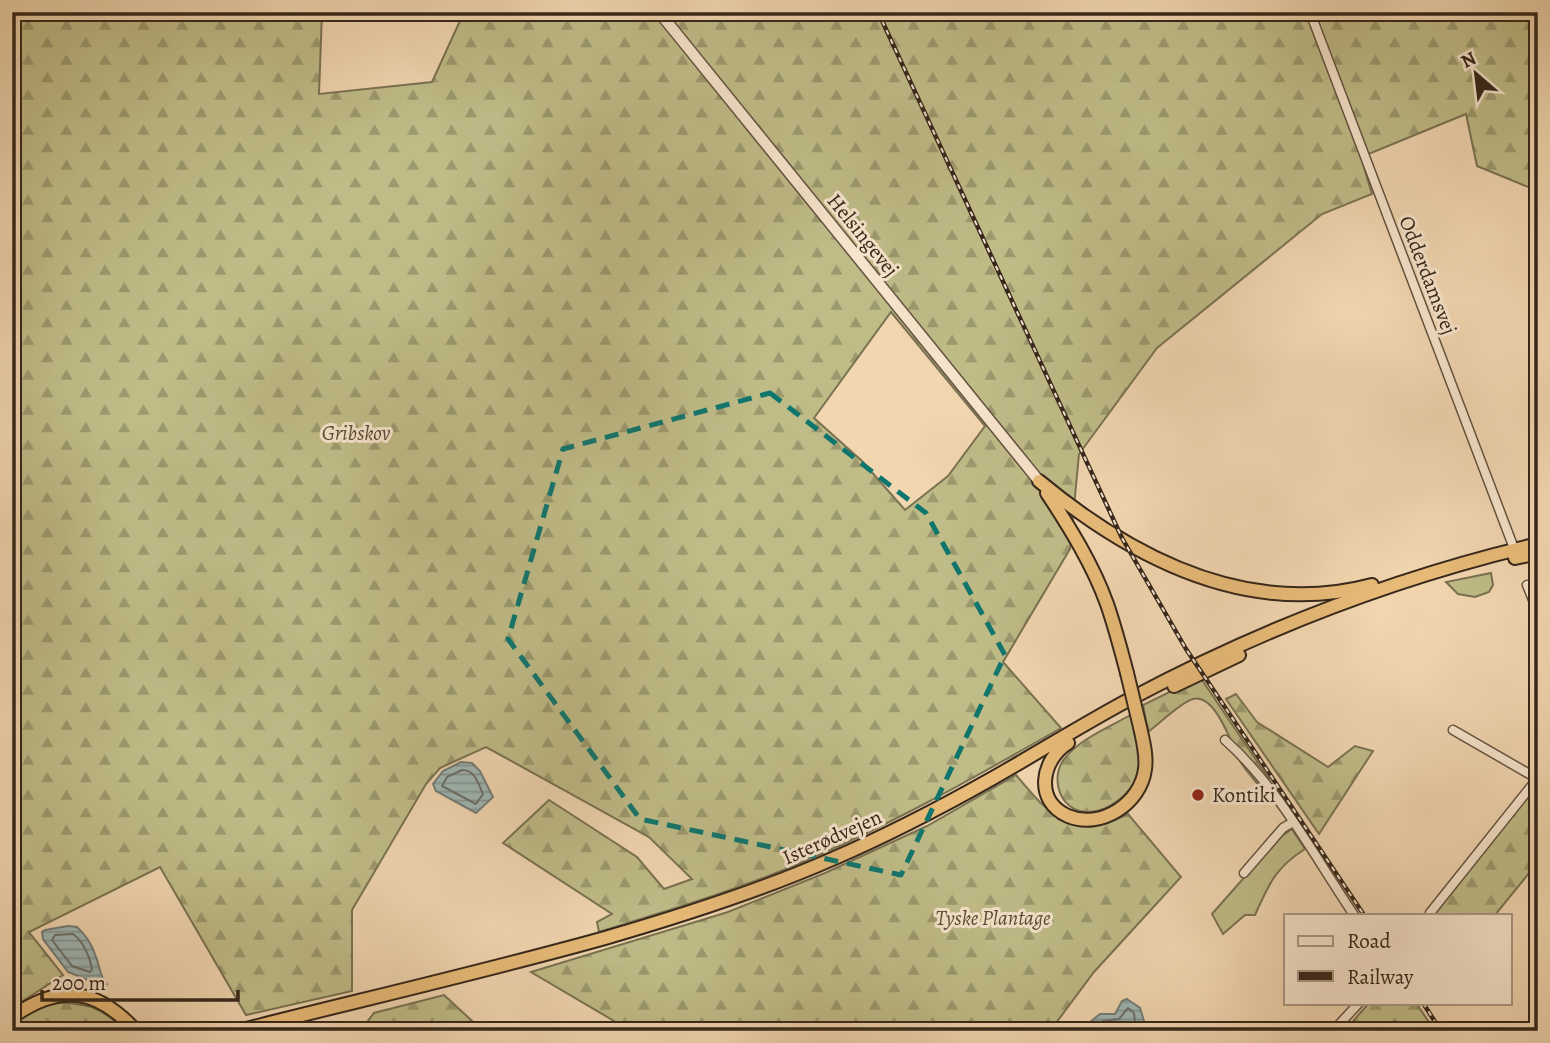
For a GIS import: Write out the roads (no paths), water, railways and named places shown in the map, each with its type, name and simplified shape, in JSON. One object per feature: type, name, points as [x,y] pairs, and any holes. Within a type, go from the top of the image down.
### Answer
[{"type":"highway","points":[[1039,481],[1089,519],[1152,556],[1199,577],[1258,593],[1303,596],[1339,593],[1443,568]]},
{"type":"highway","points":[[1039,481],[1082,551],[1111,615],[1127,673],[1140,727],[1145,754],[1141,784],[1122,808],[1094,819],[1080,820],[1066,815],[1055,806],[1047,794],[1045,780],[1047,766],[1054,754],[1065,744],[1142,701],[1307,623],[1333,607]]},
{"type":"highway","name":"Isterødvejen","points":[[1406,582],[1429,579],[1516,554],[1538,544]]},
{"type":"highway","name":"Isterødvejen","points":[[238,1031],[555,952],[665,920],[790,877],[933,811],[1171,678],[1256,638],[1443,568],[1516,554],[1538,554]]},
{"type":"highway","points":[[12,1017],[41,1000],[62,995],[84,996],[105,1003],[133,1029]]},
{"type":"highway","points":[[265,1031],[303,1014]]},
{"type":"street","name":"Helsingevej","points":[[659,12],[1039,481]]},
{"type":"street","name":"Odderdamsvej","points":[[1310,12],[1516,554]]},
{"type":"street","points":[[1527,585],[1538,612]]},
{"type":"street","points":[[1430,913],[1537,779],[1453,730]]},
{"type":"street","points":[[1224,740],[1242,755],[1293,822],[1353,914]]},
{"type":"street","points":[[1244,873],[1283,828],[1293,822]]},
{"type":"street","points":[[1333,1031],[1358,1004]]},
{"type":"water","points":[[461,762],[472,763],[480,771],[493,797],[476,813],[436,791],[433,784],[443,771]]},
{"type":"water","points":[[77,927],[88,940],[102,978],[107,984],[105,987],[68,972],[43,939],[42,932],[45,930]]},
{"type":"water","points":[[1127,999],[1140,1008],[1144,1021],[1143,1031],[1079,1031],[1100,1014],[1115,1014],[1122,1001]]},
{"type":"railway","points":[[878,12],[1122,538],[1186,649],[1363,914]]},
{"type":"railway","points":[[1424,1004],[1441,1031]]},
{"type":"place","name":"Kontiki","points":[[1198,795]]},
{"type":"park label","name":"Gribskov","points":[[356,433]]},
{"type":"park label","name":"Tyske Plantage","points":[[993,918]]}]
